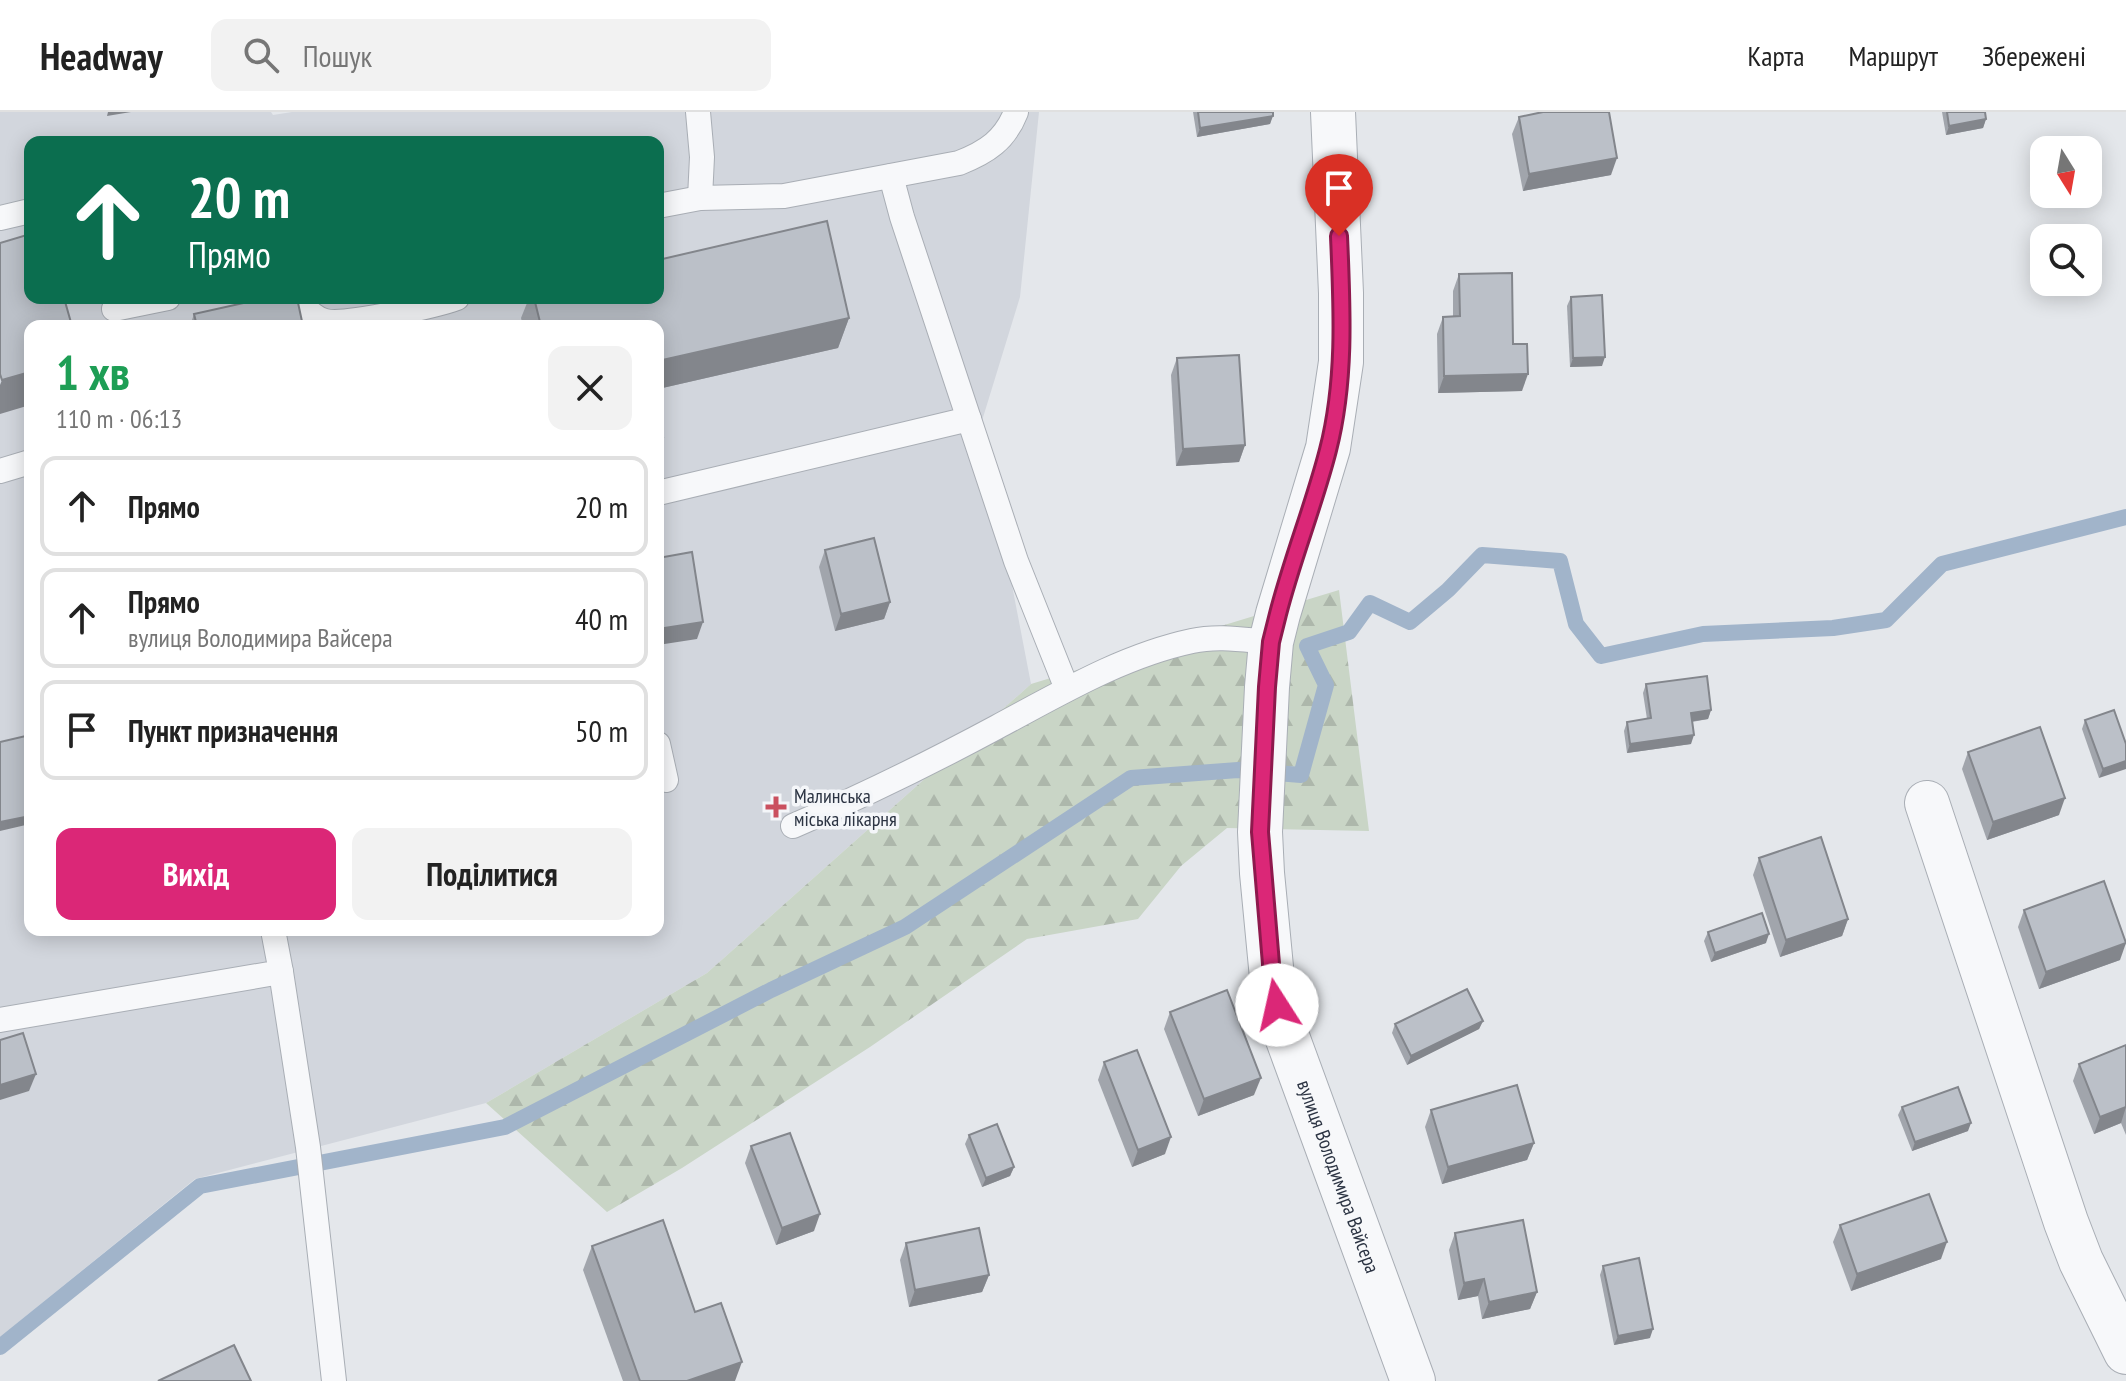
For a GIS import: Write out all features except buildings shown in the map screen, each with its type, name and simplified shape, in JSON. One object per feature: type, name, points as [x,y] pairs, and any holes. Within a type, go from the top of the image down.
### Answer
[{"type":"street","name":"вулиця Володимира Вайсера","points":[[1333,112],[1341,362],[1328,448],[1271,642],[1262,771],[1262,873],[1273,988],[1282,1023],[1413,1381]]},
{"type":"street","points":[[1927,803],[2066,1222],[2126,1352]]},
{"type":"lane","points":[[698,112],[702,157],[700,198]]},
{"type":"lane","points":[[664,205],[700,198],[784,196],[959,163],[995,146],[1016,112]]},
{"type":"lane","points":[[891,176],[1016,561],[1067,689]]},
{"type":"lane","points":[[0,218],[24,212]]},
{"type":"lane","points":[[114,311],[143,304]]},
{"type":"lane","points":[[302,304],[320,320]]},
{"type":"lane","points":[[348,320],[434,304]]},
{"type":"lane","points":[[664,492],[969,419]]},
{"type":"lane","points":[[0,471],[24,464]]},
{"type":"lane","points":[[793,826],[867,794],[1067,689],[1124,664],[1192,641],[1227,638],[1271,642]]},
{"type":"lane","points":[[664,771],[666,780]]},
{"type":"lane","points":[[274,936],[314,1195],[334,1381]]},
{"type":"lane","points":[[0,1020],[281,972]]},
{"type":"shaded area","name":"Малинська міська лікарня","points":[[0,112],[271,112],[273,115],[292,112],[1039,112],[1020,297],[981,424],[1031,684],[707,973],[486,1103],[195,1179],[0,1337]]},
{"type":"green space","points":[[1339,590],[1369,831],[1227,828],[1181,866],[1138,919],[1027,939],[870,1047],[682,1168],[607,1212],[486,1103],[707,973],[1031,684]]},
{"type":"waterway","points":[[0,1347],[200,1186],[505,1127],[771,990],[905,927],[1131,778],[1238,770],[1301,775],[1326,685],[1307,646],[1349,632],[1370,603],[1410,622],[1448,590],[1482,555],[1560,561],[1576,624],[1601,656],[1703,634],[1833,628],[1886,620],[1942,564],[2126,517]]},
{"type":"place","name":"Малинська міська лікарня","points":[[776,807]]},
{"type":"route","points":[[1277,1005],[1260,832],[1267,687],[1271,642],[1328,448],[1336,404],[1341,362],[1339,236]]}]
